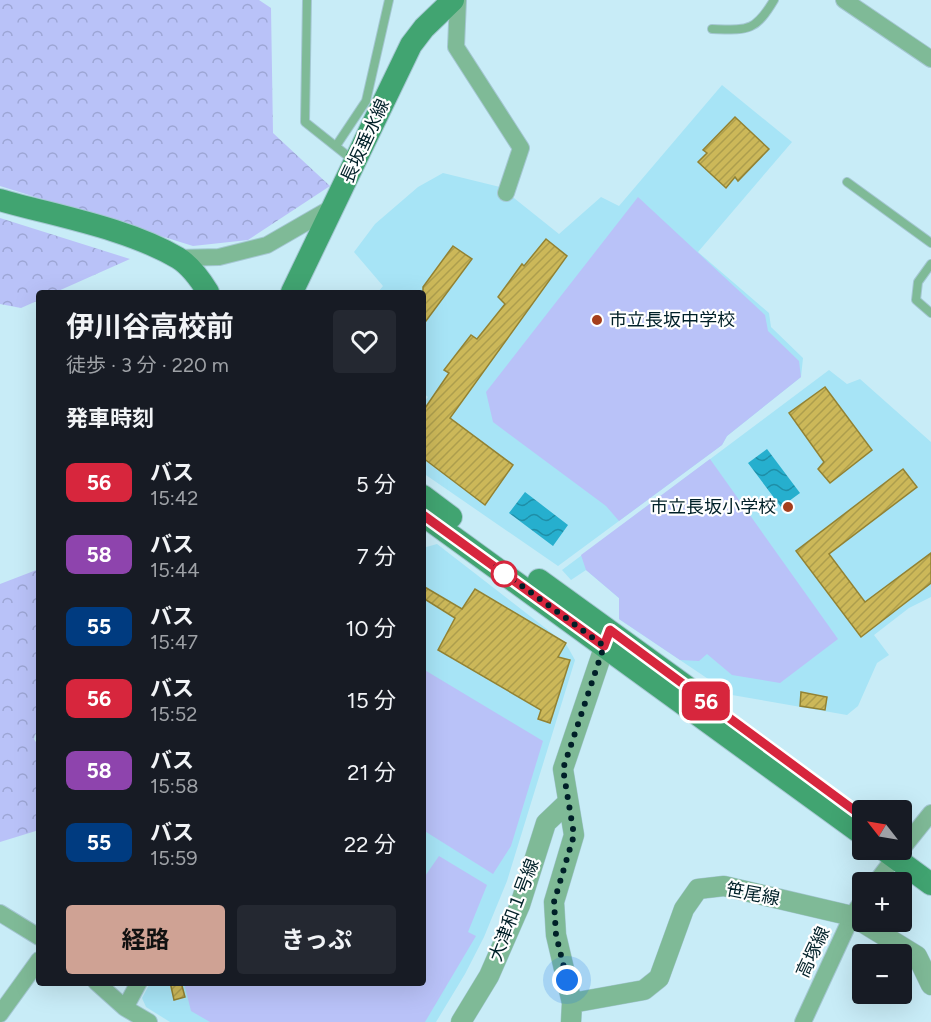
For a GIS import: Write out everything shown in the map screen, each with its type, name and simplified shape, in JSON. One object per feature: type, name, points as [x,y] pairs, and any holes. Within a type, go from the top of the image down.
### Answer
[{"type":"main road","name":"長坂垂水線","points":[[293,290],[411,45],[424,27],[453,0]]},
{"type":"main road","points":[[0,200],[129,236],[178,258],[196,274],[207,290]]},
{"type":"main road","points":[[426,498],[852,826]]},
{"type":"main road","points":[[426,516],[607,638],[852,809]]},
{"type":"main road","points":[[912,856],[931,866]]},
{"type":"main road","points":[[908,860],[931,884]]},
{"type":"street","points":[[458,0],[456,47],[521,148],[506,193]]},
{"type":"street","points":[[844,0],[931,59]]},
{"type":"street","points":[[178,258],[219,257],[267,245],[335,206]]},
{"type":"street","points":[[572,1012],[556,935],[554,902],[574,835],[563,769],[607,638]]},
{"type":"street","name":"大津和１号線","points":[[461,1022],[489,975],[520,905],[546,823],[568,802]]},
{"type":"street","points":[[912,833],[931,813]]},
{"type":"street","name":"笹尾線","points":[[572,1012],[644,990],[659,978],[684,909],[698,889],[724,886],[852,907]]},
{"type":"street","points":[[0,913],[36,935]]},
{"type":"street","name":"高塚線","points":[[803,1022],[852,919]]},
{"type":"street","name":"笹尾線","points":[[891,932],[924,955],[931,985]]},
{"type":"street","points":[[0,1014],[36,964]]},
{"type":"street","points":[[100,986],[125,1008],[149,1022]]},
{"type":"street","points":[[125,1008],[137,986]]},
{"type":"lane","points":[[307,0],[306,122],[354,162]]},
{"type":"lane","points":[[336,146],[366,101],[389,0]]},
{"type":"lane","points":[[712,29],[748,30],[758,24],[774,0]]},
{"type":"lane","points":[[847,182],[931,243]]},
{"type":"lane","points":[[931,264],[918,282],[916,300],[931,313]]},
{"type":"shaded area","name":"市立長坂中学校","points":[[722,85],[792,142],[698,252],[769,313],[771,327],[803,358],[801,377],[727,436],[722,445],[558,566],[426,475],[426,399],[428,397],[426,395],[426,290],[380,290],[383,286],[354,252],[375,224],[418,187],[443,173],[500,187],[559,234],[601,197],[619,206]]},
{"type":"shaded area","name":"市立長坂小学校","points":[[829,370],[847,384],[860,379],[931,442],[931,597],[909,608],[874,635],[889,655],[877,663],[858,706],[847,715],[732,695],[619,619],[619,598],[586,570],[571,580],[562,570]]},
{"type":"shaded area","points":[[437,544],[566,644],[575,660],[507,881],[484,937],[465,974],[436,1022],[170,1022],[146,1007],[142,998],[148,986],[426,986],[426,547]]},
{"type":"green space","points":[[0,0],[259,0],[271,8],[273,133],[330,186],[248,240],[193,246],[0,186]]},
{"type":"green space","points":[[638,197],[765,315],[768,331],[799,361],[801,377],[727,436],[722,445],[619,521],[606,506],[493,422],[486,392]]},
{"type":"green space","points":[[0,218],[130,259],[60,290],[36,290],[36,301],[21,308],[0,304]]},
{"type":"green space","points":[[710,459],[838,639],[780,683],[732,675],[707,654],[699,661],[680,660],[619,619],[619,598],[586,570],[581,555]]},
{"type":"green space","points":[[36,570],[36,733],[34,739],[36,742],[36,831],[0,842],[0,584]]},
{"type":"green space","points":[[426,671],[543,741],[511,846],[493,874],[426,832]]},
{"type":"green space","points":[[439,856],[487,885],[468,932],[476,936],[425,1022],[210,1022],[191,1011],[185,986],[426,986],[426,875]]},
{"type":"water","points":[[767,449],[800,493],[781,507],[748,463]]},
{"type":"water","points":[[525,492],[568,525],[553,546],[509,513]]},
{"type":"building","points":[[735,117],[769,149],[738,181],[735,177],[726,188],[698,162],[707,153],[703,150]]},
{"type":"building","points":[[546,239],[567,256],[450,418],[513,465],[485,505],[426,460],[426,407],[449,373],[444,370],[471,335],[477,339],[505,304],[498,297],[522,264],[524,266]]},
{"type":"building","points":[[453,246],[472,259],[426,321],[426,290],[423,290]]},
{"type":"building","points":[[825,387],[872,450],[830,483],[818,469],[824,462],[789,413]]},
{"type":"building","points":[[903,469],[917,487],[829,554],[865,602],[931,553],[931,583],[861,637],[796,551]]},
{"type":"building","points":[[426,588],[462,609],[475,589],[566,643],[558,657],[570,660],[550,723],[538,719],[541,710],[438,650],[455,618],[426,600]]},
{"type":"building","points":[[801,692],[827,697],[825,710],[800,706]]},
{"type":"building","points":[[171,986],[182,986],[185,997],[174,1000]]},
{"type":"bus line","name":"56","points":[[426,517],[604,646],[610,630],[852,809]]},
{"type":"place","name":"市立長坂中学校","points":[[597,320]]},
{"type":"place","name":"市立長坂小学校","points":[[788,507]]},
{"type":"route","points":[[504,574],[496,567],[604,646],[563,769],[574,835],[567,866],[554,902],[556,935],[567,980]]}]
